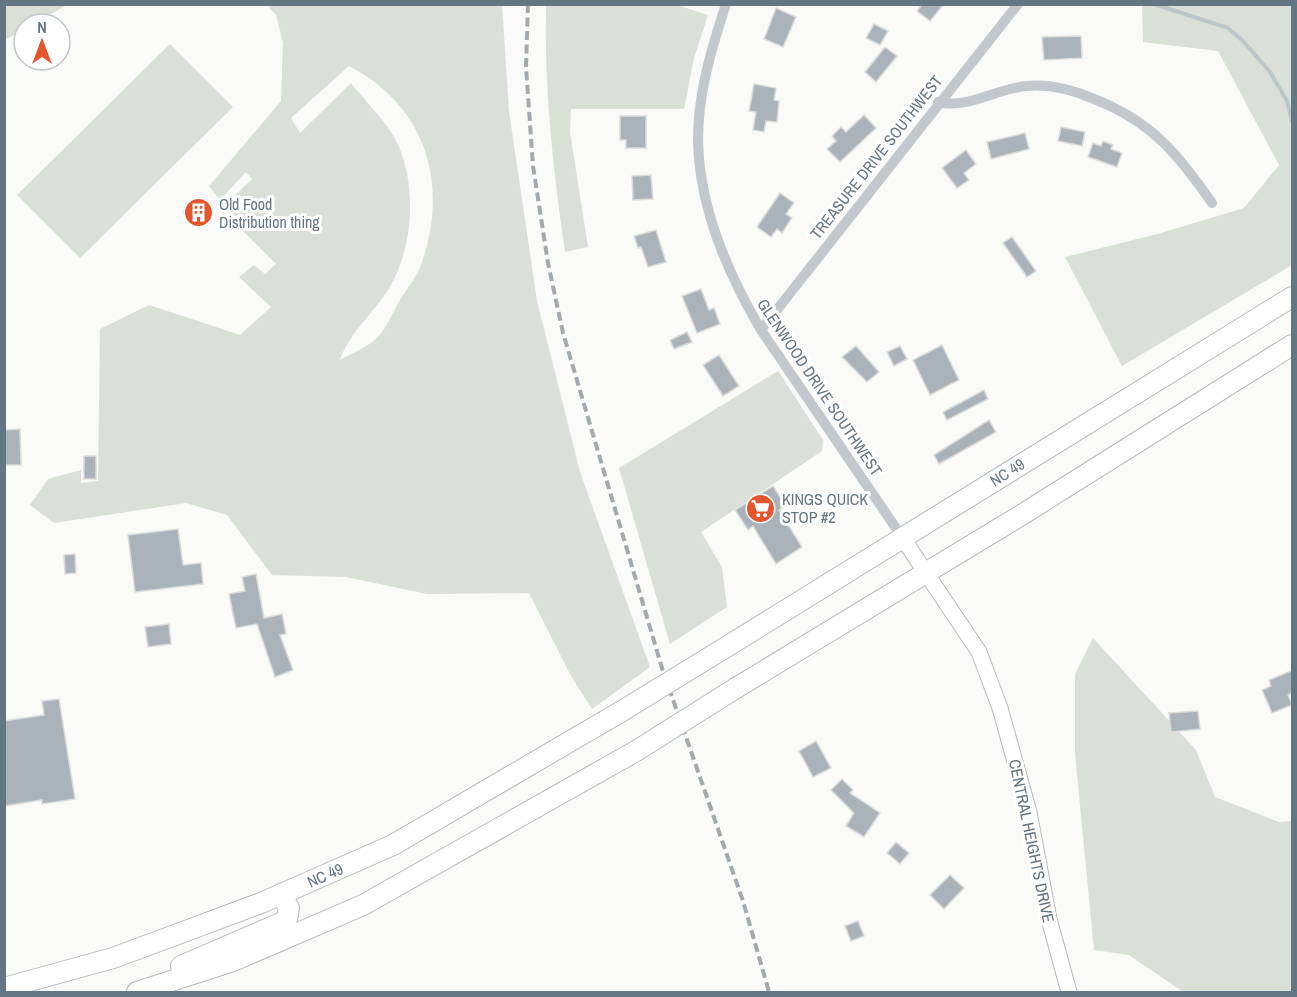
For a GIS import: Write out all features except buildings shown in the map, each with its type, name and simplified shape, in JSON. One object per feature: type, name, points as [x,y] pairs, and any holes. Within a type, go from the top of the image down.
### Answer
[{"type":"highway","name":"NC 49","points":[[4,988],[156,942],[281,894],[393,845],[723,650],[902,537],[1293,297]]},
{"type":"highway","points":[[136,993],[233,961],[363,905],[636,751],[924,572],[1023,514],[1293,345]]},
{"type":"highway","points":[[136,993],[152,977],[287,919],[290,908],[281,894]]},
{"type":"highway","points":[[29,993],[71,969]]},
{"type":"street","name":"GLENWOOD DRIVE SOUTHWEST","points":[[726,4],[712,46],[699,109],[699,157],[717,234],[748,308],[761,330],[902,537]]},
{"type":"street","name":"TREASURE DRIVE SOUTHWEST","points":[[761,330],[938,102],[1018,4]]},
{"type":"street","points":[[938,102],[957,104],[1027,86],[1076,92],[1115,107],[1146,124],[1168,146],[1212,203]]},
{"type":"street","name":"CENTRAL HEIGHTS DRIVE","points":[[902,537],[978,652],[1000,708],[1029,812],[1048,919],[1069,993]]},
{"type":"shaded area","points":[[5,4],[67,4],[54,12],[12,12],[12,36],[5,40]]},
{"type":"shaded area","points":[[267,5],[502,5],[509,111],[537,301],[580,472],[650,667],[592,709],[571,676],[529,593],[427,594],[346,577],[272,575],[227,515],[186,503],[54,523],[30,505],[48,479],[81,470],[81,483],[98,481],[100,329],[149,305],[240,335],[271,307],[239,277],[254,265],[265,274],[276,264],[227,215],[227,203],[252,179],[246,172],[220,200],[209,186],[281,101],[283,43],[276,15]],"holes":[[[349,66],[375,83],[397,103],[413,125],[425,150],[431,177],[433,205],[429,235],[421,265],[382,332],[371,343],[340,360],[349,341],[389,288],[404,253],[410,213],[407,173],[402,154],[390,130],[351,83],[300,133],[291,118]]]},
{"type":"shaded area","points":[[546,5],[677,5],[708,15],[694,58],[684,109],[571,109],[570,132],[588,247],[565,252],[550,129],[546,67]]},
{"type":"shaded area","points":[[1142,5],[1292,5],[1292,265],[1122,366],[1065,257],[1161,233],[1244,208],[1279,165],[1218,51],[1143,42]]},
{"type":"shaded area","points":[[170,44],[233,107],[80,258],[17,195]]},
{"type":"shaded area","points":[[778,371],[823,440],[822,451],[701,532],[722,567],[727,607],[670,644],[619,468]]},
{"type":"shaded area","points":[[1093,638],[1196,750],[1215,797],[1279,822],[1292,821],[1292,992],[1183,992],[1129,955],[1094,950],[1075,754],[1075,674]]},
{"type":"waterway","points":[[1154,4],[1228,28],[1243,41],[1270,72],[1287,101],[1292,121]]},
{"type":"railway","points":[[528,4],[526,67],[533,166],[548,263],[563,333],[662,668],[743,901],[769,992]]},
{"type":"place","name":"Old Food Distribution thing","points":[[198,213]]},
{"type":"place","name":"KINGS QUICK STOP #2","points":[[761,508]]}]
